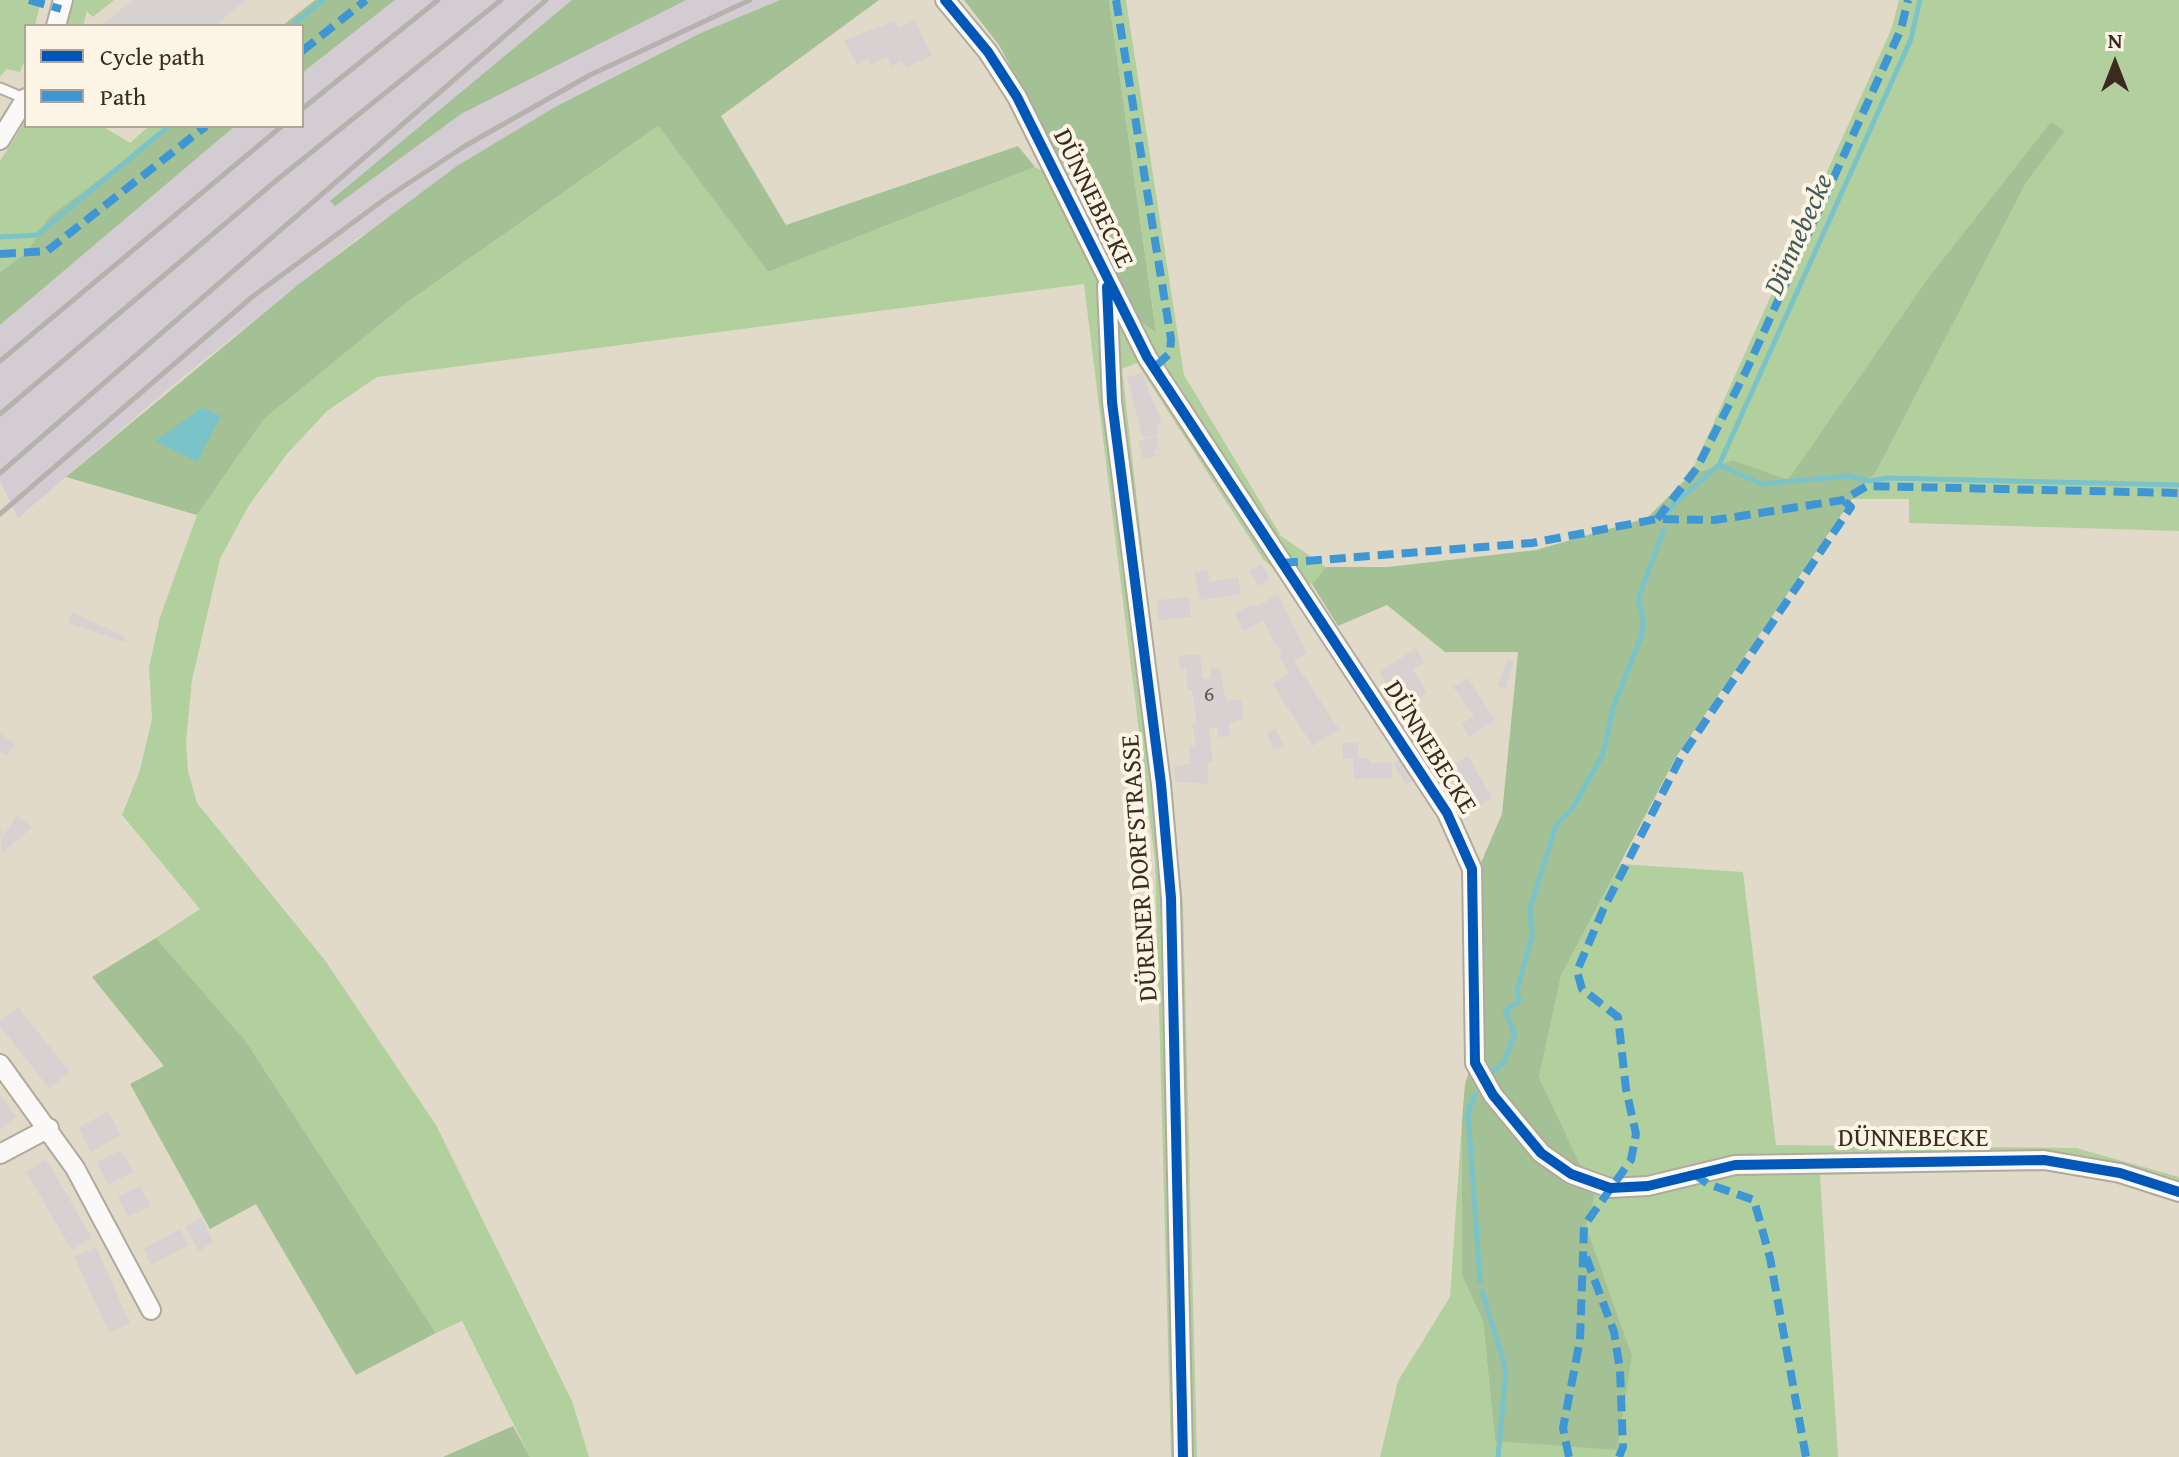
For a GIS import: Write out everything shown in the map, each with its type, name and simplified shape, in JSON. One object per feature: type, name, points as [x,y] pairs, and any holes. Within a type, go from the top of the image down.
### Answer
[{"type":"street","points":[[57,24],[63,0]]},
{"type":"street","name":"DÜNNEBECKE","points":[[945,0],[988,52],[1017,97],[1056,169],[1106,279],[1147,357],[1435,792],[1463,844],[1472,869],[1475,893],[1472,1019],[1475,1063],[1493,1095],[1541,1153],[1571,1174],[1610,1188],[1648,1186],[1735,1165],[2044,1160],[2094,1167],[2179,1192]]},
{"type":"street","points":[[0,140],[24,102]]},
{"type":"street","name":"DÜRENER DORFSTRASSE","points":[[1106,279],[1112,402],[1161,784],[1171,898],[1183,1457]]},
{"type":"street","points":[[0,1064],[75,1168],[151,1310]]},
{"type":"street","points":[[0,1154],[49,1128]]},
{"type":"lane","points":[[0,88],[24,98]]},
{"type":"shaded area","points":[[395,0],[572,0],[334,205],[461,114],[675,4],[686,0],[780,0],[703,32],[358,238],[180,379],[18,518],[0,481],[0,325],[233,128],[304,128],[304,71]]},
{"type":"green space","points":[[0,0],[41,0],[35,24],[24,24],[24,62],[20,72],[6,69],[0,77]]},
{"type":"green space","points":[[73,0],[114,0],[93,17],[87,11],[84,24],[67,24]]},
{"type":"green space","points":[[315,0],[395,0],[304,71],[304,24],[285,24]]},
{"type":"green space","points":[[572,0],[686,0],[461,114],[335,206],[330,201]]},
{"type":"green space","points":[[780,0],[879,0],[721,116],[786,225],[1018,146],[1035,167],[768,272],[658,126],[409,301],[264,419],[197,515],[66,477],[299,284],[457,166],[555,107],[703,32]]},
{"type":"green space","points":[[964,0],[1109,0],[1156,332],[1138,320],[1074,185],[999,45]]},
{"type":"green space","points":[[1109,0],[1126,0],[1184,375],[1281,536],[1326,567],[1312,584],[1285,580],[1263,559],[1137,363],[1122,369],[1183,904],[1197,1457],[1171,1457],[1155,862],[1084,284],[377,377],[327,411],[287,454],[249,505],[220,559],[192,680],[186,741],[188,771],[197,803],[324,959],[436,1125],[572,1401],[589,1457],[530,1457],[462,1321],[436,1333],[245,1040],[156,938],[200,909],[122,815],[140,770],[152,719],[149,667],[160,617],[197,515],[264,419],[409,301],[658,126],[768,272],[1035,167],[1074,185],[1138,320],[1156,331]]},
{"type":"green space","points":[[1899,0],[2179,0],[2179,531],[1909,523],[1909,499],[1852,499],[1876,472],[2026,183],[2063,131],[1926,281],[1788,481],[1733,460],[1690,475],[1891,30]]},
{"type":"green space","points":[[2051,122],[2064,131],[2026,183],[1876,472],[1852,499],[1676,757],[1561,976],[1539,1077],[1595,1196],[1586,1226],[1632,1355],[1617,1450],[1495,1441],[1483,1321],[1462,1276],[1462,1120],[1465,1084],[1478,1044],[1480,865],[1502,814],[1518,652],[1445,652],[1387,605],[1338,626],[1312,584],[1326,567],[1388,567],[1536,550],[1647,518],[1690,475],[1733,460],[1788,480],[1926,281]]},
{"type":"green space","points":[[24,123],[24,128],[105,128],[130,143],[147,128],[168,128],[50,217],[28,251],[0,272],[0,161]]},
{"type":"green space","points":[[168,128],[233,128],[0,325],[0,272],[28,251],[49,217]]},
{"type":"green space","points":[[1620,864],[1743,872],[1776,1145],[2076,1148],[2179,1177],[2179,1201],[2090,1176],[2036,1170],[1820,1175],[1838,1457],[1380,1457],[1398,1381],[1450,1297],[1462,1120],[1462,1276],[1483,1321],[1495,1441],[1632,1355],[1586,1226],[1595,1196],[1539,1077],[1561,976]]},
{"type":"green space","points":[[156,938],[245,1040],[436,1333],[356,1375],[256,1204],[210,1229],[130,1084],[164,1066],[92,977]]},
{"type":"green space","points":[[513,1426],[530,1457],[443,1457]]},
{"type":"water","points":[[202,408],[221,416],[197,462],[155,441]]},
{"type":"building","points":[[132,0],[246,0],[217,24],[103,24]]},
{"type":"building","points":[[915,20],[932,56],[906,68],[902,61],[891,66],[887,57],[871,65],[868,60],[857,65],[844,40],[895,21],[898,28]]},
{"type":"building","points":[[1142,373],[1162,423],[1156,425],[1159,434],[1143,438],[1127,377]]},
{"type":"building","points":[[1156,436],[1159,449],[1154,450],[1156,456],[1143,459],[1138,441]]},
{"type":"building","points":[[1261,564],[1270,579],[1258,586],[1249,571]]},
{"type":"building","points":[[1208,570],[1210,582],[1238,577],[1241,594],[1200,600],[1194,572]]},
{"type":"building","points":[[1278,594],[1307,653],[1294,661],[1339,729],[1313,746],[1272,684],[1289,673],[1263,621],[1243,631],[1234,613],[1254,604],[1256,607]]},
{"type":"building","points":[[1189,597],[1191,617],[1159,620],[1157,600]]},
{"type":"building","points":[[72,612],[126,637],[124,642],[67,623]]},
{"type":"building","points":[[1416,648],[1425,662],[1413,670],[1427,692],[1402,709],[1379,672]]},
{"type":"building","points":[[1200,654],[1203,679],[1211,678],[1210,669],[1220,668],[1226,701],[1241,699],[1244,718],[1229,724],[1230,736],[1218,737],[1217,727],[1209,728],[1213,761],[1208,762],[1208,784],[1175,782],[1174,765],[1191,764],[1189,746],[1196,745],[1192,723],[1197,723],[1192,690],[1188,690],[1186,669],[1180,669],[1178,656]]},
{"type":"building","points":[[1507,659],[1514,661],[1506,689],[1498,686]]},
{"type":"building","points":[[1468,678],[1495,720],[1470,737],[1461,724],[1474,716],[1453,687]]},
{"type":"building","points":[[1276,729],[1283,745],[1273,749],[1267,732]]},
{"type":"building","points":[[0,733],[15,744],[6,756],[0,751]]},
{"type":"building","points":[[1358,742],[1359,758],[1369,758],[1370,763],[1392,763],[1392,778],[1354,779],[1353,758],[1343,759],[1342,743]]},
{"type":"building","points":[[1468,756],[1492,798],[1471,811],[1445,770]]},
{"type":"building","points":[[1402,759],[1414,780],[1406,785],[1393,763]]},
{"type":"building","points":[[17,816],[33,827],[2,853],[0,831],[4,834]]},
{"type":"building","points":[[18,1007],[70,1072],[49,1088],[0,1026],[0,1021]]},
{"type":"building","points":[[0,1095],[16,1117],[0,1129]]},
{"type":"building","points":[[108,1111],[121,1135],[91,1152],[78,1128]]},
{"type":"building","points":[[121,1150],[133,1172],[108,1185],[97,1162]]},
{"type":"building","points":[[46,1159],[92,1238],[72,1250],[26,1172]]},
{"type":"building","points":[[140,1186],[151,1206],[128,1217],[118,1197]]},
{"type":"building","points":[[201,1218],[214,1242],[199,1251],[185,1227]]},
{"type":"building","points":[[180,1229],[189,1245],[151,1265],[143,1249]]},
{"type":"building","points":[[96,1247],[130,1323],[109,1333],[74,1256]]},
{"type":"waterway","points":[[293,24],[323,0]]},
{"type":"waterway","name":"Dünnebecke","points":[[1668,513],[1719,465],[1911,39],[1920,0]]},
{"type":"waterway","points":[[0,237],[37,235],[167,128]]},
{"type":"waterway","points":[[1719,465],[1762,484],[1848,476],[1870,481],[1887,478],[2179,485]]},
{"type":"waterway","name":"Dünnebecke","points":[[1494,1078],[1491,1073],[1504,1062],[1515,1034],[1505,1011],[1519,1001],[1517,991],[1532,936],[1530,909],[1556,825],[1572,809],[1603,754],[1613,708],[1642,634],[1643,615],[1638,600],[1664,529]]},
{"type":"waterway","name":"Dünnebecke","points":[[1475,1094],[1468,1112],[1480,1281]]},
{"type":"waterway","name":"Dünnebecke","points":[[1482,1291],[1506,1370],[1498,1457]]},
{"type":"railway","points":[[304,107],[438,0]]},
{"type":"railway","points":[[0,414],[278,179],[501,0]]},
{"type":"railway","points":[[0,473],[546,0]]},
{"type":"railway","points":[[0,514],[252,297],[389,196],[465,146],[590,75],[750,0]]},
{"type":"railway","points":[[0,361],[280,128]]},
{"type":"marked path","points":[[29,0],[61,9]]},
{"type":"marked path","points":[[304,49],[366,0]]},
{"type":"marked path","points":[[1116,0],[1171,339],[1170,353],[1154,368]]},
{"type":"marked path","points":[[1657,519],[1697,468],[1747,369],[1901,29],[1908,0]]},
{"type":"marked path","points":[[0,254],[47,251],[203,128]]},
{"type":"marked path","points":[[1282,563],[1532,543],[1657,519],[1715,520],[1843,500],[1867,486],[2179,493]]},
{"type":"marked path","points":[[1569,1457],[1563,1428],[1580,1340],[1584,1226],[1631,1160],[1636,1134],[1626,1089],[1618,1017],[1582,989],[1577,971],[1603,910],[1681,757],[1851,507],[1843,500]]},
{"type":"marked path","points":[[1694,1174],[1708,1184],[1754,1200],[1770,1258],[1806,1457]]},
{"type":"marked path","points":[[1586,1257],[1614,1332],[1620,1370],[1623,1447],[1619,1457]]},
{"type":"cycle path","points":[[945,0],[988,52],[1017,97],[1147,357],[1447,813],[1472,869],[1475,1063],[1493,1095],[1541,1153],[1571,1174],[1610,1188],[1648,1186],[1735,1165],[2044,1160],[2120,1173],[2179,1192]]},
{"type":"cycle path","points":[[1107,287],[1112,402],[1161,784],[1171,898],[1183,1457]]}]
